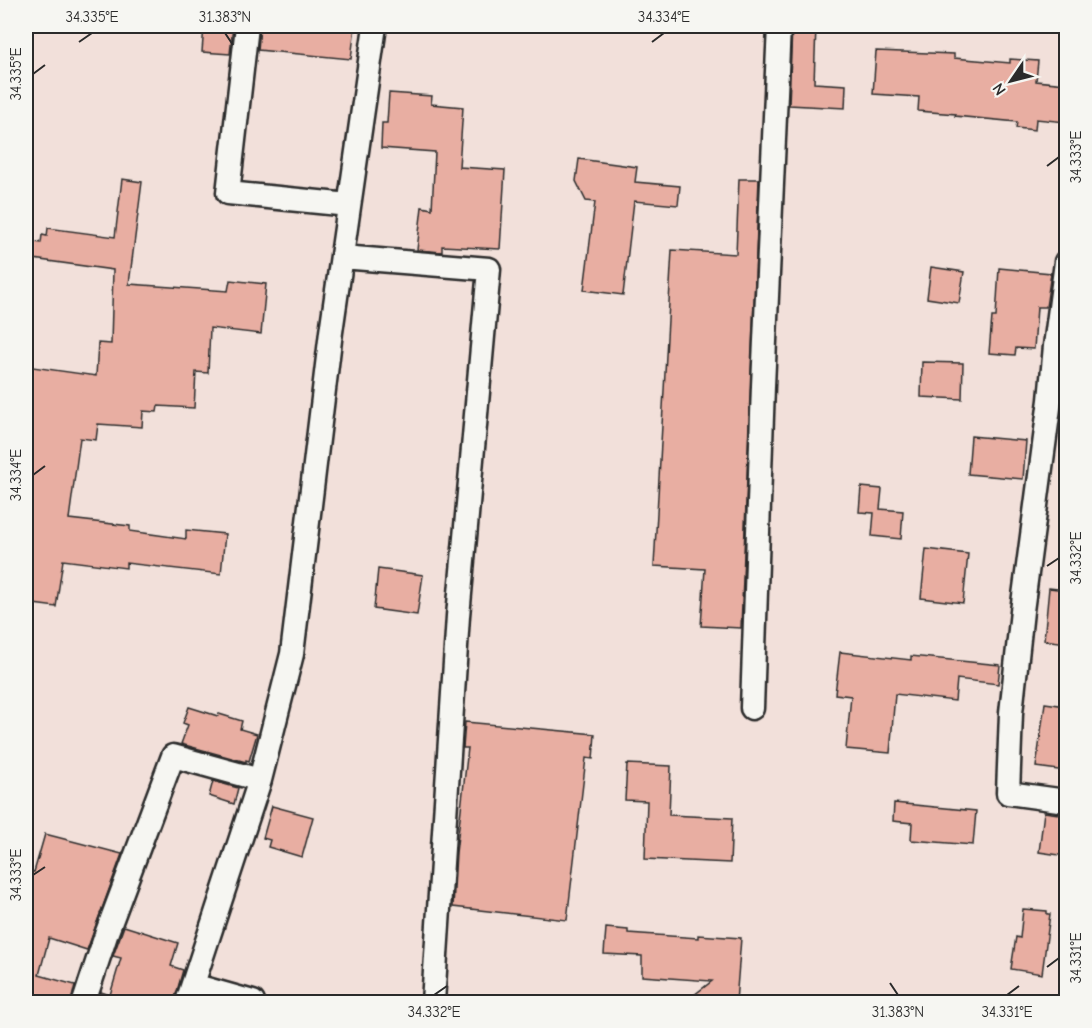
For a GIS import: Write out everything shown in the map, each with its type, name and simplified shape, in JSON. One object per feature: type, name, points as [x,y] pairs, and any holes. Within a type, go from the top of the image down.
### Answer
[{"type":"street","points":[[247,26],[228,193],[349,205]]},
{"type":"street","points":[[253,1002],[190,994],[260,780],[292,654],[305,532],[375,26]]},
{"type":"street","points":[[752,708],[779,26]]},
{"type":"street","points":[[342,257],[489,269],[458,616],[433,1002]]},
{"type":"street","points":[[1066,262],[1055,346],[1058,401],[1017,656],[1011,713],[1008,793],[1066,801]]},
{"type":"street","points":[[84,1002],[107,932],[173,756],[260,780]]},
{"type":"building","points":[[204,26],[233,26],[230,54],[202,52]]},
{"type":"building","points":[[260,26],[355,26],[351,59],[258,50]]},
{"type":"building","points":[[792,26],[816,26],[814,83],[846,85],[845,108],[789,105]]},
{"type":"building","points":[[876,51],[954,54],[954,58],[1010,63],[1010,59],[1038,61],[1036,81],[1066,84],[1066,122],[1036,119],[1035,130],[1016,128],[1017,122],[918,111],[919,97],[873,94]]},
{"type":"building","points":[[389,93],[432,96],[431,104],[463,107],[459,167],[505,170],[500,249],[442,246],[442,252],[417,250],[422,207],[432,209],[435,152],[381,148],[382,123],[387,123]]},
{"type":"building","points":[[579,159],[637,167],[635,182],[680,186],[678,205],[634,201],[623,295],[584,290],[595,202],[586,201],[576,181]]},
{"type":"building","points":[[122,179],[142,182],[129,284],[228,291],[230,280],[266,284],[261,334],[210,328],[208,373],[196,372],[194,408],[158,406],[157,412],[143,411],[142,427],[98,424],[96,440],[80,438],[69,519],[130,526],[130,531],[186,539],[186,530],[225,534],[221,574],[126,563],[126,568],[63,560],[56,607],[26,603],[26,366],[96,376],[98,343],[111,344],[113,270],[26,258],[26,241],[41,243],[42,235],[47,236],[48,228],[115,237]]},
{"type":"building","points":[[739,179],[759,179],[741,628],[701,626],[705,569],[654,566],[672,250],[736,254]]},
{"type":"building","points":[[931,267],[964,272],[959,303],[927,298]]},
{"type":"building","points":[[999,268],[1051,273],[1046,307],[1037,307],[1034,349],[1016,348],[1015,355],[989,353],[992,317],[996,317]]},
{"type":"building","points":[[922,362],[963,363],[962,399],[921,397]]},
{"type":"building","points":[[971,436],[1026,441],[1023,479],[968,474]]},
{"type":"building","points":[[861,487],[882,489],[880,509],[903,511],[901,539],[872,536],[874,513],[859,512]]},
{"type":"building","points":[[926,549],[968,554],[963,603],[921,598]]},
{"type":"building","points":[[378,569],[423,575],[417,615],[374,609]]},
{"type":"building","points":[[1049,588],[1066,590],[1066,643],[1044,640]]},
{"type":"building","points":[[840,652],[911,660],[911,656],[1000,665],[998,684],[957,679],[955,701],[895,694],[890,753],[846,749],[851,696],[835,694]]},
{"type":"building","points":[[1045,703],[1066,706],[1066,771],[1036,767]]},
{"type":"building","points":[[189,707],[242,721],[240,729],[257,734],[249,761],[181,744],[188,725],[183,723]]},
{"type":"building","points":[[465,722],[595,734],[593,759],[586,758],[567,920],[453,907],[456,853],[468,748],[463,748]]},
{"type":"building","points":[[627,764],[671,766],[669,815],[732,818],[730,863],[645,859],[647,801],[625,800]]},
{"type":"building","points":[[213,781],[238,788],[234,804],[209,796]]},
{"type":"building","points":[[894,803],[976,811],[973,845],[911,840],[912,823],[893,821]]},
{"type":"building","points":[[272,806],[313,817],[302,857],[268,847],[270,840],[263,838]]},
{"type":"building","points":[[1044,812],[1066,815],[1066,856],[1039,852]]},
{"type":"building","points":[[45,834],[122,854],[87,950],[49,938],[39,975],[75,985],[71,1002],[26,1002],[26,870],[34,872]]},
{"type":"building","points":[[1023,909],[1047,911],[1047,914],[1050,914],[1042,974],[1011,969],[1016,937],[1020,938]]},
{"type":"building","points":[[124,926],[178,943],[171,966],[183,970],[174,1002],[98,1002],[101,992],[110,995],[121,958],[113,956]]},
{"type":"building","points":[[606,928],[628,930],[628,933],[698,938],[698,935],[741,938],[736,1002],[685,1002],[712,981],[642,976],[642,956],[604,954]]}]
